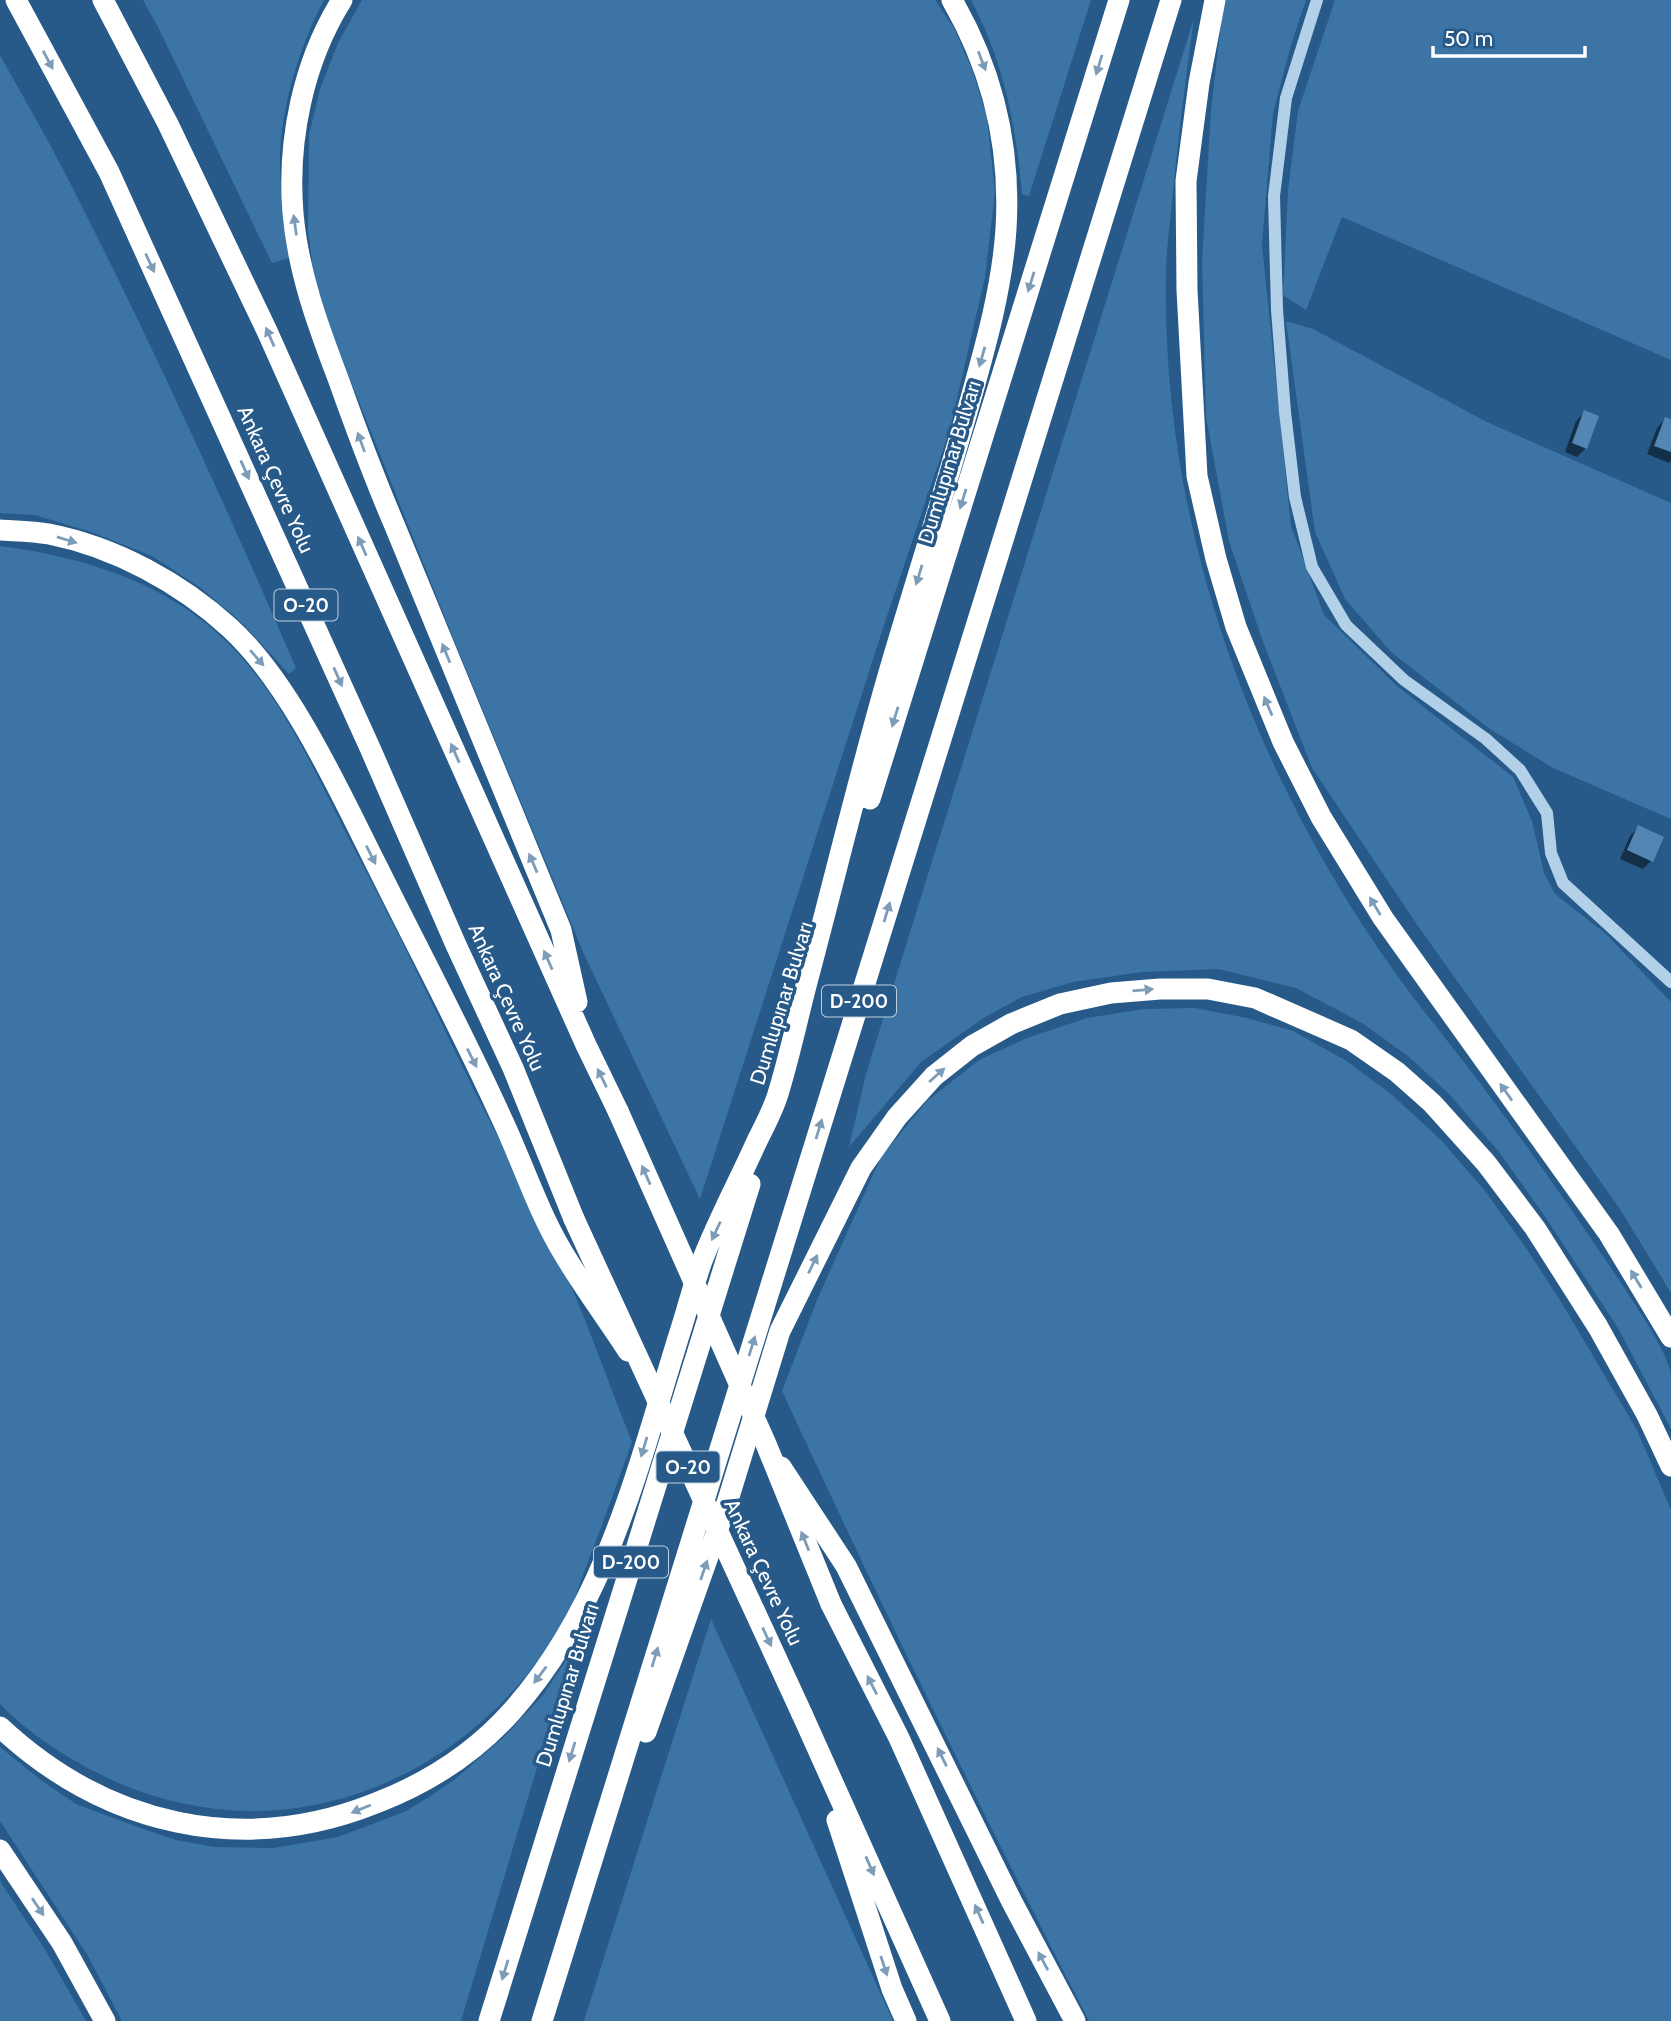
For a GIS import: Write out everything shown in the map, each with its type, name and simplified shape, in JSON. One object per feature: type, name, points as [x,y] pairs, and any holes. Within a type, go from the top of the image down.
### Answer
[{"type":"highway","name":"Ankara Çevre Yolu","points":[[16,0],[120,196],[513,1068],[574,1219],[940,2021]]},
{"type":"highway","points":[[103,0],[168,124],[267,331],[766,1444],[831,1604],[899,1738],[1026,2021]]},
{"type":"highway","points":[[342,0],[320,43],[295,128],[291,170],[293,204],[304,281],[376,480],[561,930],[586,1045]]},
{"type":"highway","points":[[0,1727],[51,1770],[93,1795],[139,1813],[193,1826],[240,1829],[295,1827],[349,1814],[409,1790],[461,1757],[514,1709],[579,1617],[609,1553],[702,1261],[775,1103],[889,673],[975,384],[998,287],[1006,229],[1005,170],[998,107],[981,58],[952,0]]},
{"type":"highway","name":"Dumlupınar Bulvarı","points":[[489,2021],[1119,0]]},
{"type":"highway","name":"D-200","points":[[544,2015],[1171,0]]},
{"type":"highway","points":[[1215,0],[1199,83],[1186,181],[1187,290],[1197,476],[1216,559],[1236,627],[1283,742],[1321,817],[1383,918],[1609,1234],[1671,1337]]},
{"type":"highway","points":[[0,530],[49,534],[129,561],[176,585],[233,630],[265,668],[325,765],[369,851],[501,1115],[561,1249],[650,1384]]},
{"type":"highway","points":[[544,2015],[728,1500],[780,1331],[861,1168],[897,1117],[934,1076],[972,1046],[1011,1024],[1060,1003],[1111,993],[1208,989],[1255,998],[1351,1040],[1396,1072],[1432,1103],[1486,1163],[1535,1228],[1598,1327],[1647,1415],[1671,1466]]},
{"type":"highway","points":[[766,1444],[846,1566],[1012,1902],[1075,2021]]},
{"type":"highway","points":[[802,1714],[892,1989],[906,2021]]},
{"type":"highway","points":[[0,1850],[62,1943],[104,2021]]},
{"type":"street","points":[[1317,0],[1286,98],[1274,196],[1277,310],[1285,412],[1295,497],[1312,567],[1346,625],[1404,680],[1486,739],[1520,770],[1547,813],[1551,853],[1563,883],[1671,982]]},
{"type":"shaded area","points":[[143,0],[324,0],[298,61],[282,128],[281,183],[289,258],[272,263]]},
{"type":"shaded area","points":[[362,0],[935,0],[954,28],[973,72],[987,118],[995,192],[985,277],[950,429],[884,625],[700,1199],[583,952],[455,643],[330,329],[315,282],[308,231],[309,135],[320,89],[338,43]]},
{"type":"shaded area","points":[[971,0],[1091,0],[1029,196],[1022,194],[1007,94],[983,24]]},
{"type":"shaded area","points":[[1226,0],[1306,0],[1273,114],[1262,245],[1291,526],[1324,615],[1397,686],[1513,777],[1532,821],[1544,873],[1555,894],[1605,933],[1671,1002],[1671,1293],[1620,1209],[1420,929],[1312,768],[1262,639],[1229,541],[1206,417],[1202,261],[1211,110]]},
{"type":"shaded area","points":[[1335,0],[1671,0],[1671,360],[1342,217],[1306,310],[1283,295],[1288,190],[1298,111]]},
{"type":"shaded area","points":[[1194,18],[1167,250],[1169,368],[1180,462],[1199,554],[1226,644],[1259,732],[1300,817],[1347,900],[1399,978],[1551,1180],[1656,1339],[1671,1375],[1671,1429],[1618,1328],[1499,1152],[1449,1094],[1408,1056],[1362,1023],[1296,988],[1218,969],[1142,972],[1073,982],[1022,997],[985,1017],[921,1062],[849,1147],[866,1074]]},
{"type":"shaded area","points":[[0,55],[69,181],[187,423],[296,668],[289,674],[241,622],[201,588],[152,556],[94,533],[35,515],[0,513]]},
{"type":"shaded area","points":[[1286,321],[1313,329],[1487,422],[1671,503],[1671,819],[1553,768],[1490,729],[1391,652],[1345,599],[1315,532]]},
{"type":"shaded area","points":[[0,546],[63,557],[124,576],[152,589],[179,604],[229,644],[268,691],[316,773],[553,1246],[582,1312],[632,1442],[568,1616],[525,1677],[479,1724],[426,1762],[369,1790],[308,1806],[245,1811],[179,1803],[114,1781],[83,1765],[39,1737],[0,1704]]},
{"type":"shaded area","points":[[1195,1008],[1247,1018],[1293,1031],[1345,1060],[1391,1094],[1441,1140],[1485,1191],[1524,1245],[1637,1430],[1671,1510],[1671,2021],[1089,2021],[894,1629],[819,1470],[782,1391],[817,1300],[881,1157],[927,1101],[979,1060],[1027,1038],[1087,1018],[1144,1009]]},
{"type":"shaded area","points":[[711,1619],[893,2021],[584,2021]]},
{"type":"shaded area","points":[[572,1651],[461,2021],[122,2021],[88,1956],[0,1821],[0,1747],[76,1804],[176,1840],[214,1847],[273,1848],[338,1837],[404,1812],[454,1780],[505,1736],[543,1695]]},
{"type":"shaded area","points":[[0,1881],[46,1951],[86,2021],[0,2021]]},
{"type":"building","points":[[1584,410],[1599,416],[1587,449],[1572,443]]},
{"type":"building","points":[[1665,417],[1671,419],[1671,452],[1654,446]]},
{"type":"building","points":[[1638,825],[1664,837],[1653,862],[1627,850]]}]
